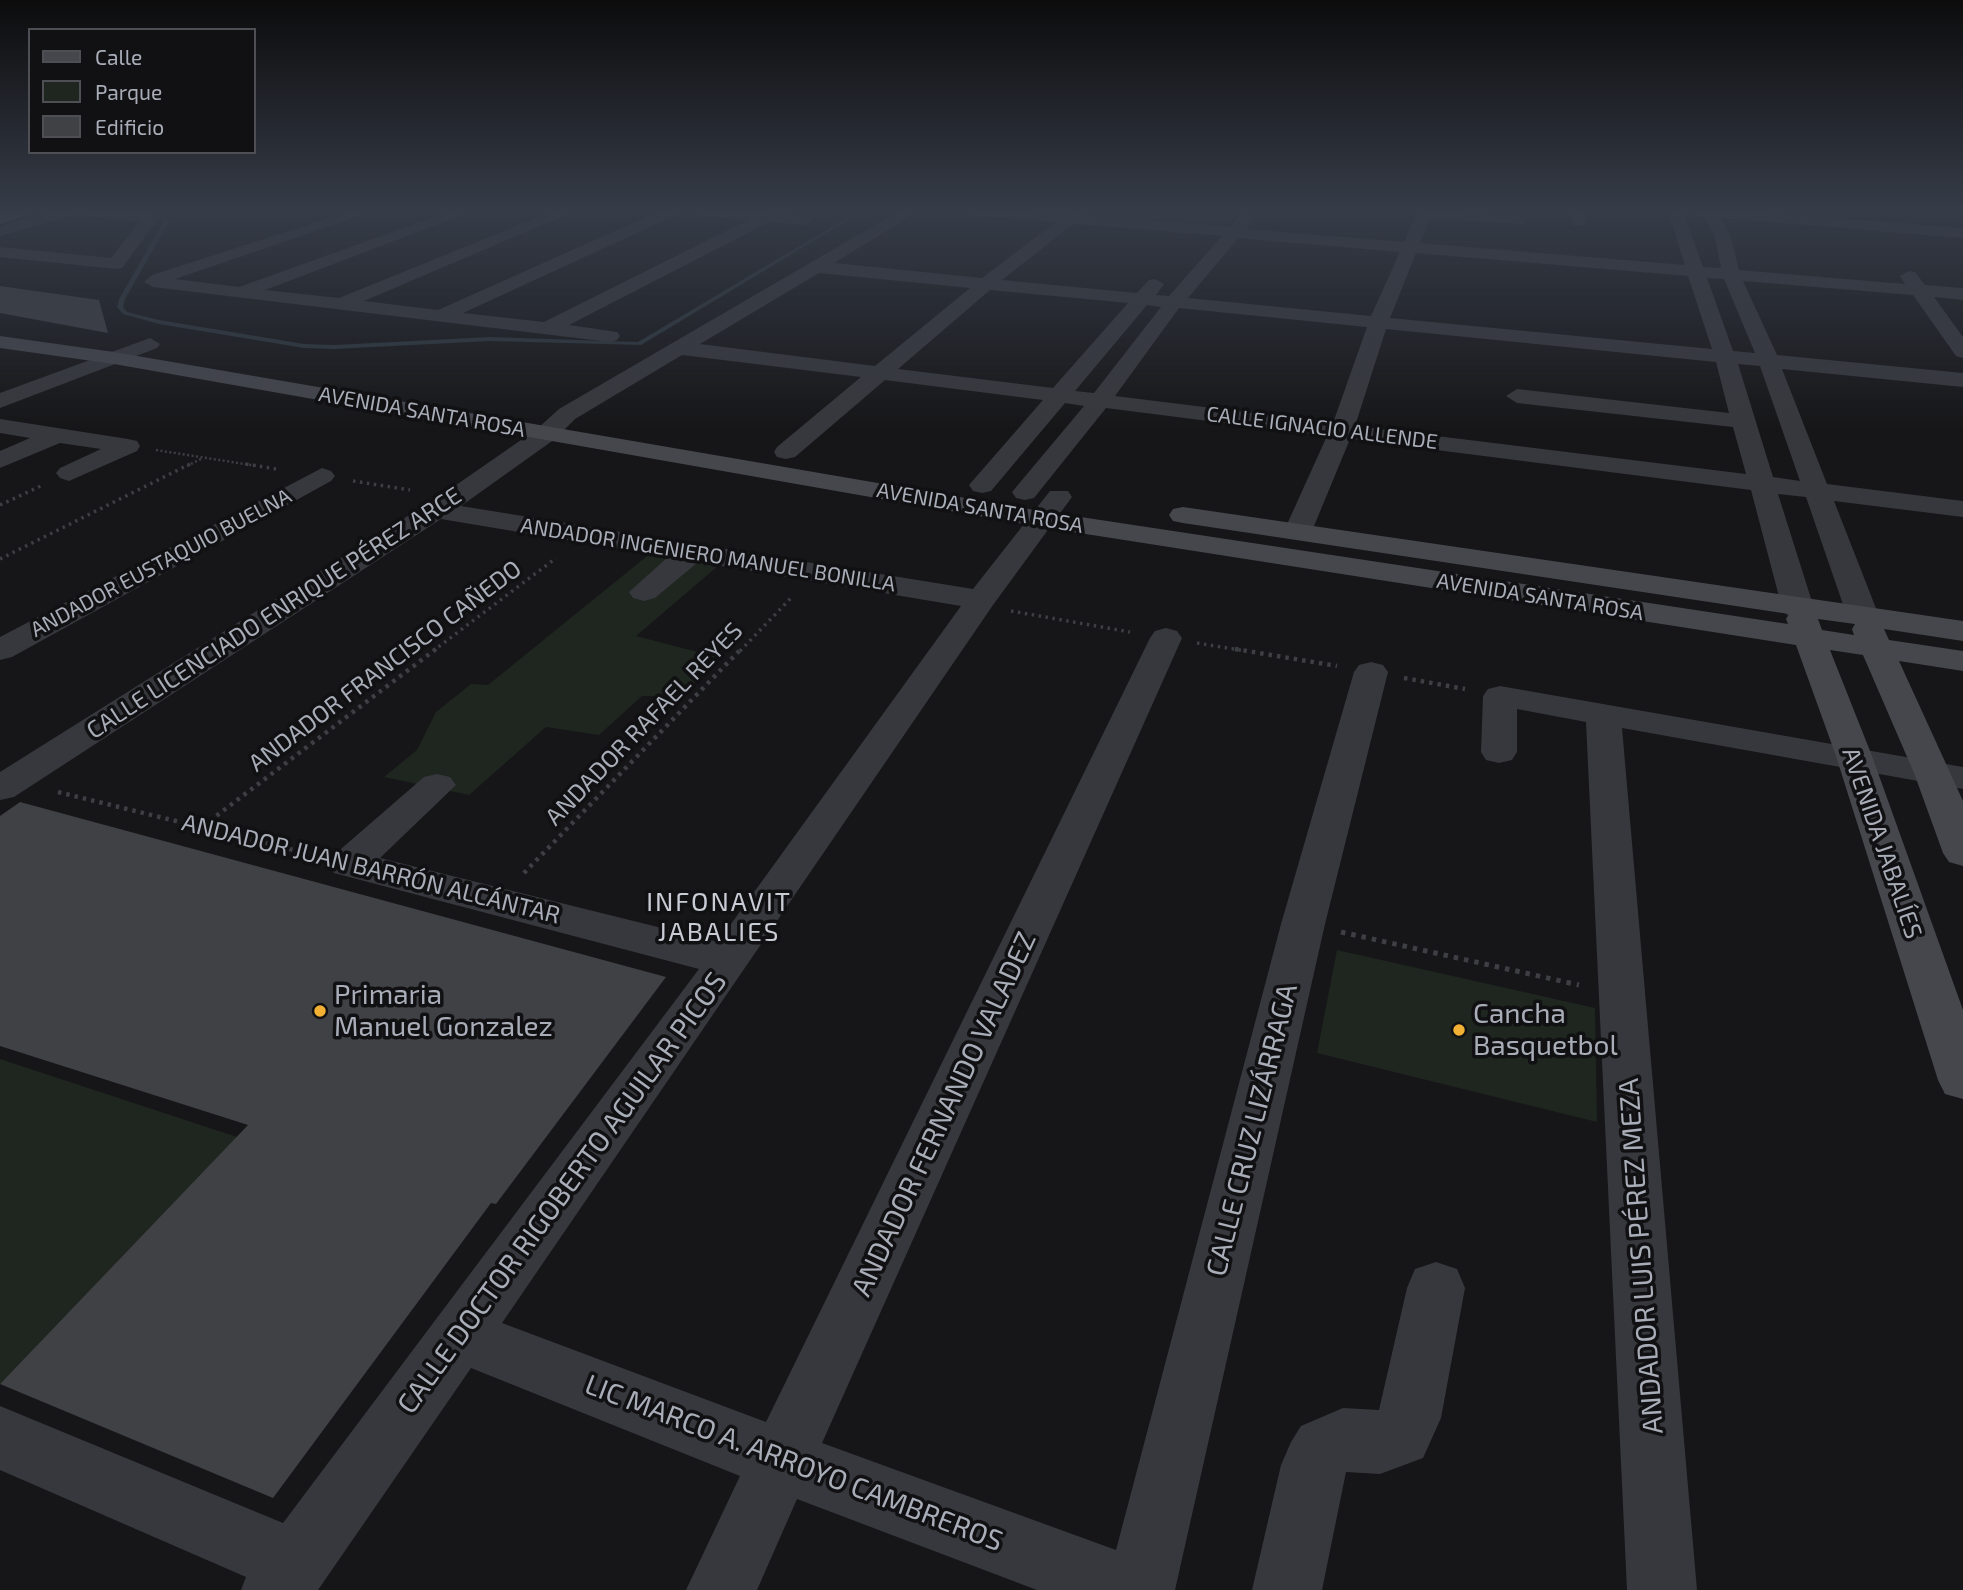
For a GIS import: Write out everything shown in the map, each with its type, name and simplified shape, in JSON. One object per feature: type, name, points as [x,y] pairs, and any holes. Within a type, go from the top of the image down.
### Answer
[{"type":"main road","name":"AVENIDA SANTA ROSA","points":[[0,325],[150,344],[557,424],[786,452],[982,485],[1041,503],[1112,505]]},
{"type":"main road","name":"AVENIDA SANTA ROSA","points":[[0,342],[557,424],[1804,623],[1869,632],[1963,631]]},
{"type":"main road","name":"AVENIDA SANTA ROSA","points":[[1152,510],[1298,531],[1804,623]]},
{"type":"main road","name":"AVENIDA JABALÍES","points":[[1804,623],[1854,757],[1963,1080]]},
{"type":"main road","name":"AVENIDA SANTA ROSA","points":[[1869,632],[1963,661]]},
{"type":"main road","points":[[1869,632],[1948,776],[1963,853]]},
{"type":"street","points":[[168,284],[610,336]]},
{"type":"street","points":[[236,294],[263,284]]},
{"type":"street","points":[[339,305],[389,284]]},
{"type":"street","points":[[438,317],[510,284]]},
{"type":"street","points":[[546,329],[634,284]]},
{"type":"street","name":"CALLE LICENCIADO ENRIQUE PÉREZ ARCE","points":[[6,785],[435,510],[557,424],[787,284]]},
{"type":"street","points":[[786,452],[987,284]]},
{"type":"street","points":[[989,284],[1963,380]]},
{"type":"street","points":[[982,485],[1155,284]]},
{"type":"street","name":"CALLE DOCTOR RIGOBERTO AGUILAR PICOS","points":[[285,1577],[729,961],[981,600],[1100,401],[1190,284]]},
{"type":"street","points":[[1298,531],[1342,430],[1394,284]]},
{"type":"street","points":[[1696,284],[1725,357],[1804,623]]},
{"type":"street","points":[[1736,284],[1769,362],[1869,632]]},
{"type":"street","points":[[1842,284],[1963,294]]},
{"type":"street","points":[[1915,284],[1963,352]]},
{"type":"street","points":[[0,401],[150,344]]},
{"type":"street","name":"CALLE IGNACIO ALLENDE","points":[[680,348],[1963,509]]},
{"type":"street","points":[[1517,396],[1742,421]]},
{"type":"street","points":[[0,426],[128,446],[69,473]]},
{"type":"street","points":[[0,460],[57,435]]},
{"type":"street","name":"ANDADOR EUSTAQUIO BUELNA","points":[[0,649],[321,476]]},
{"type":"street","name":"ANDADOR INGENIERO MANUEL BONILLA","points":[[435,510],[981,600]]},
{"type":"street","points":[[644,592],[693,551]]},
{"type":"street","name":"ANDADOR FERNANDO VALADEZ","points":[[721,1590],[1166,638]]},
{"type":"street","name":"CALLE CRUZ LIZÁRRAGA","points":[[1140,1590],[1303,924],[1371,672]]},
{"type":"street","points":[[1499,752],[1500,696],[1854,757],[1948,776]]},
{"type":"street","name":"ANDADOR LUIS PÉREZ MEZA","points":[[1603,713],[1662,1590]]},
{"type":"street","points":[[349,864],[437,785]]},
{"type":"street","name":"ANDADOR JUAN BARRÓN ALCÁNTAR","points":[[349,864],[729,961]]},
{"type":"street","points":[[1287,1590],[1314,1465],[1324,1449],[1343,1440],[1380,1442],[1400,1435],[1409,1418],[1436,1287]]},
{"type":"street","name":"LIC MARCO A. ARROYO CAMBREROS","points":[[460,1335],[783,1461],[1129,1590]]},
{"type":"street","points":[[0,1438],[285,1577]]},
{"type":"path","points":[[0,559],[202,457]]},
{"type":"path","points":[[0,505],[69,473]]},
{"type":"path","name":"ANDADOR FRANCISCO CAÑEDO","points":[[203,826],[587,534]]},
{"type":"path","name":"ANDADOR RAFAEL REYES","points":[[497,900],[816,573]]},
{"type":"path","points":[[1371,672],[1500,696]]},
{"type":"path","name":"ANDADOR JUAN BARRÓN ALCÁNTAR","points":[[6,785],[203,826],[349,864]]},
{"type":"path","points":[[1303,924],[1624,995]]},
{"type":"green space","points":[[657,548],[725,560],[636,636],[721,658],[682,696],[642,696],[599,735],[546,727],[469,795],[384,777],[417,750],[436,712],[471,684],[488,685]]},
{"type":"green space","name":"Cancha Basquetbol","points":[[1337,950],[1595,1008],[1597,1122],[1317,1053]]},
{"type":"green space","points":[[0,1059],[237,1137],[0,1384]]},
{"type":"building","points":[[0,286],[99,300],[108,333],[0,313]]},
{"type":"building","name":"Primaria Manuel Gonzalez","points":[[20,802],[666,977],[496,1204],[491,1203],[273,1498],[0,1384],[248,1125],[0,1046],[0,816]]},
{"type":"waterway","points":[[130,284],[120,307],[125,313],[159,322],[304,346],[335,347],[490,339],[639,344],[739,284]]},
{"type":"place","name":"Primaria Manuel Gonzalez","points":[[320,1011]]},
{"type":"place","name":"Cancha Basquetbol","points":[[1459,1030]]},
{"type":"district","name":"INFONAVIT JABALIES","points":[[719,917]]}]
